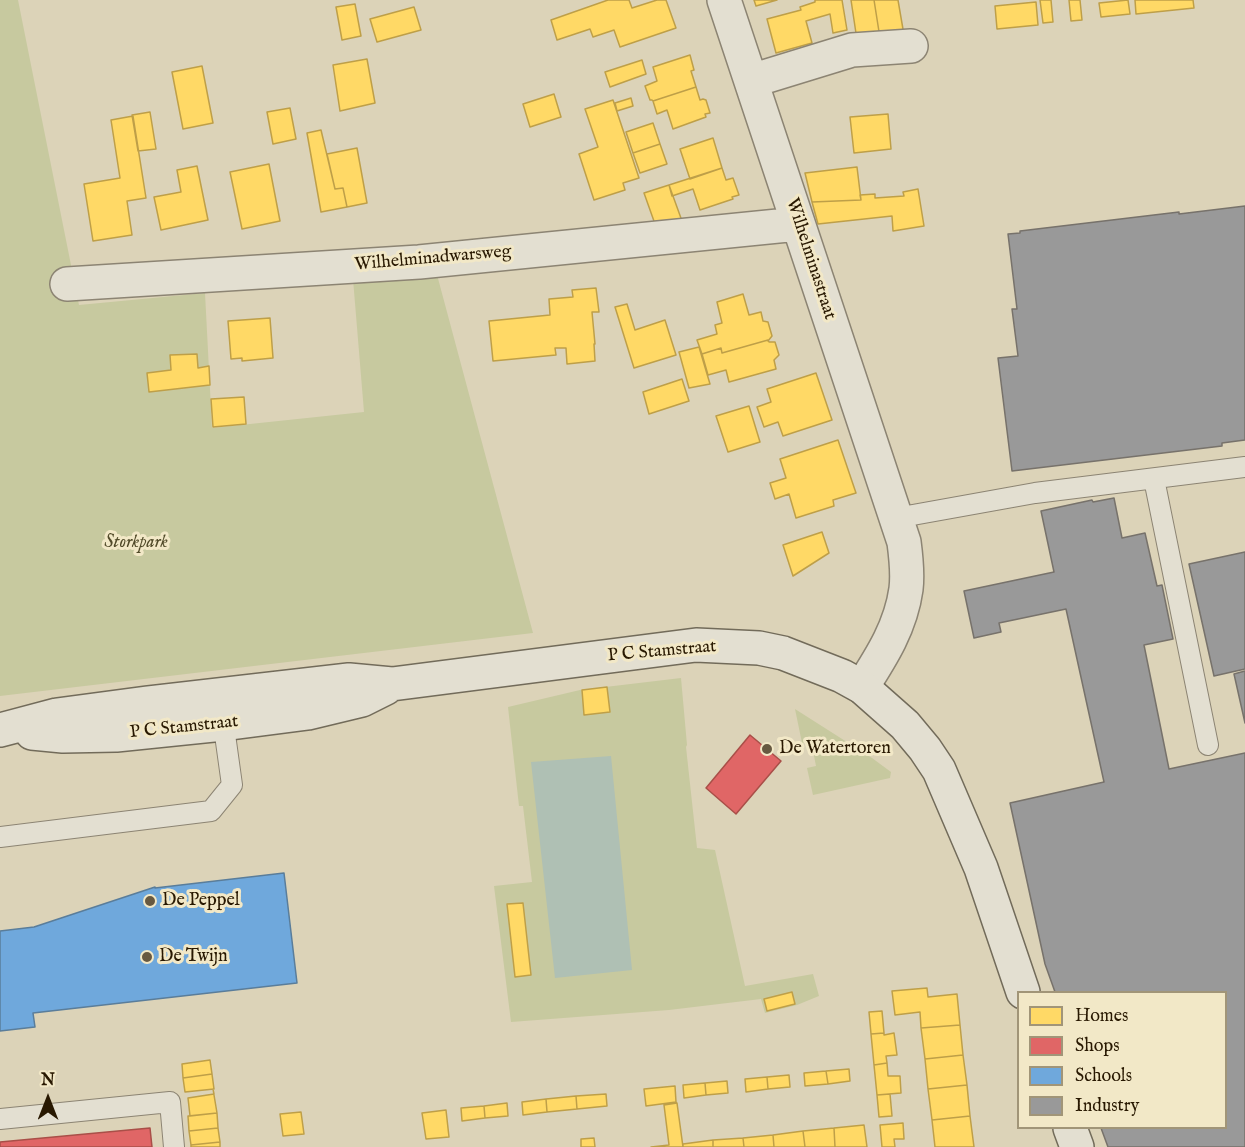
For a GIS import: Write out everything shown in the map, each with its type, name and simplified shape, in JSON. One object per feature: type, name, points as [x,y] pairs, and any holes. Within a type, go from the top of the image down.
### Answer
[{"type":"street","name":"Wilhelminastraat","points":[[724,0],[903,542],[907,565],[906,588],[900,618],[885,651],[862,687]]},
{"type":"street","points":[[751,81],[852,50],[911,45]]},
{"type":"street","name":"Wilhelminadwarsweg","points":[[68,284],[419,262],[798,224]]},
{"type":"street","name":"P C Stamstraat","points":[[3,730],[57,715],[147,703],[221,710],[349,681],[392,684],[696,645],[759,648],[783,653],[842,676],[862,687],[905,725],[925,749],[939,770],[981,868],[1022,991]]},
{"type":"street","points":[[1070,1129],[1077,1147]]},
{"type":"lane","points":[[896,518],[1035,493],[1245,467]]},
{"type":"lane","points":[[1154,479],[1208,745]]},
{"type":"lane","points":[[0,837],[211,811],[232,785],[221,710]]},
{"type":"lane","points":[[0,1119],[170,1102],[174,1147]]},
{"type":"green space","name":"Storkpark","points":[[0,0],[18,0],[79,305],[205,293],[212,428],[364,412],[353,279],[436,271],[533,633],[0,696]]},
{"type":"green space","points":[[681,678],[697,848],[715,850],[745,986],[813,974],[819,996],[797,1005],[765,1013],[761,999],[669,1010],[511,1022],[494,886],[532,882],[523,806],[519,806],[508,707],[580,690]]},
{"type":"green space","points":[[795,709],[872,758],[891,772],[890,778],[813,795],[807,768],[816,766],[811,741],[802,743]]},
{"type":"shaded area","points":[[611,756],[632,970],[555,978],[531,762]]},
{"type":"building: Homes","points":[[608,0],[629,0],[632,8],[657,0],[666,0],[676,28],[620,47],[614,30],[593,37],[590,29],[557,40],[551,20]]},
{"type":"building: Homes","points":[[754,0],[777,0],[756,6]]},
{"type":"building: Homes","points":[[815,0],[842,0],[847,30],[833,33],[830,14],[806,21],[812,43],[776,53],[767,19],[801,10],[800,7],[815,2]]},
{"type":"building: Homes","points":[[851,0],[874,0],[880,38],[857,40]]},
{"type":"building: Homes","points":[[874,0],[898,0],[904,35],[880,38]]},
{"type":"building: Homes","points":[[1040,0],[1051,0],[1053,22],[1043,23]]},
{"type":"building: Homes","points":[[1069,0],[1080,0],[1082,20],[1071,21]]},
{"type":"building: Homes","points":[[1128,0],[1130,14],[1101,17],[1099,3]]},
{"type":"building: Homes","points":[[1135,0],[1193,0],[1194,8],[1136,14]]},
{"type":"building: Homes","points":[[1036,2],[1038,25],[997,29],[995,6]]},
{"type":"building: Homes","points":[[355,4],[361,36],[342,40],[336,7]]},
{"type":"building: Homes","points":[[414,7],[421,30],[377,42],[370,19]]},
{"type":"building: Homes","points":[[690,55],[694,70],[691,71],[696,87],[650,100],[645,86],[657,81],[653,67]]},
{"type":"building: Homes","points":[[367,59],[375,103],[340,111],[333,65]]},
{"type":"building: Homes","points":[[642,60],[646,74],[610,87],[605,72]]},
{"type":"building: Homes","points":[[202,66],[213,123],[183,129],[172,72]]},
{"type":"building: Homes","points":[[696,87],[700,100],[706,100],[710,113],[705,114],[706,117],[673,129],[667,110],[657,114],[653,101]]},
{"type":"building: Homes","points":[[554,94],[561,117],[530,127],[523,104]]},
{"type":"building: Homes","points":[[631,98],[633,106],[617,111],[615,103]]},
{"type":"building: Homes","points":[[613,100],[639,178],[623,183],[625,190],[594,200],[579,154],[598,147],[585,109]]},
{"type":"building: Homes","points":[[290,108],[296,139],[273,144],[267,112]]},
{"type":"building: Homes","points":[[150,112],[156,149],[138,151],[132,115]]},
{"type":"building: Homes","points":[[888,114],[891,149],[854,153],[850,117]]},
{"type":"building: Homes","points":[[133,116],[146,198],[127,201],[132,235],[93,241],[84,184],[120,178],[111,120]]},
{"type":"building: Homes","points":[[653,123],[660,144],[633,153],[626,132]]},
{"type":"building: Homes","points":[[321,130],[335,189],[343,188],[347,207],[321,212],[307,133]]},
{"type":"building: Homes","points":[[713,138],[722,168],[690,179],[680,149]]},
{"type":"building: Homes","points":[[660,144],[667,164],[640,173],[633,153]]},
{"type":"building: Homes","points":[[357,148],[367,203],[347,207],[343,188],[335,189],[327,154]]},
{"type":"building: Homes","points":[[269,164],[280,221],[242,229],[230,172]]},
{"type":"building: Homes","points":[[197,166],[208,220],[161,230],[154,197],[181,192],[177,170]]},
{"type":"building: Homes","points":[[857,167],[861,200],[812,202],[805,173]]},
{"type":"building: Homes","points":[[722,168],[726,180],[733,178],[739,195],[732,197],[733,199],[700,210],[693,189],[672,196],[669,185]]},
{"type":"building: Homes","points":[[669,185],[682,221],[655,224],[644,193]]},
{"type":"building: Homes","points":[[918,189],[924,226],[893,231],[892,216],[818,224],[812,202],[861,200],[860,195],[875,194],[875,198],[904,196],[903,192]]},
{"type":"building: Homes","points":[[596,288],[599,312],[592,312],[595,361],[567,364],[566,348],[555,348],[556,355],[493,361],[489,321],[550,315],[549,299],[573,297],[572,290]]},
{"type":"building: Homes","points":[[743,294],[749,315],[761,312],[763,321],[768,322],[772,336],[768,341],[722,353],[721,348],[702,354],[697,340],[717,334],[715,325],[722,323],[717,302]]},
{"type":"building: Homes","points":[[627,304],[635,330],[665,320],[676,355],[634,368],[615,307]]},
{"type":"building: Homes","points":[[270,318],[273,358],[242,361],[242,358],[231,359],[228,321]]},
{"type":"building: Homes","points":[[768,340],[775,342],[779,355],[774,360],[776,369],[729,382],[726,370],[708,375],[702,354],[721,348],[722,353]]},
{"type":"building: Homes","points":[[699,347],[710,384],[689,388],[679,352]]},
{"type":"building: Homes","points":[[197,354],[198,368],[209,366],[210,385],[149,392],[147,373],[171,370],[170,355]]},
{"type":"building: Homes","points":[[816,373],[832,420],[783,436],[778,422],[764,427],[757,407],[771,402],[767,389]]},
{"type":"building: Homes","points":[[682,379],[689,401],[649,414],[643,392]]},
{"type":"building: Homes","points":[[244,397],[246,424],[213,427],[211,399]]},
{"type":"building: Homes","points":[[749,406],[760,442],[728,452],[716,416]]},
{"type":"building: Homes","points":[[838,440],[856,493],[833,500],[834,506],[796,518],[789,494],[775,499],[770,483],[786,478],[780,459]]},
{"type":"building: Homes","points":[[822,532],[829,553],[793,576],[783,545]]},
{"type":"building: Homes","points":[[607,687],[610,712],[584,715],[582,690]]},
{"type":"building: Homes","points":[[523,903],[531,975],[515,977],[507,904]]},
{"type":"building: Homes","points":[[927,988],[928,997],[957,994],[960,1025],[921,1028],[920,1012],[895,1015],[892,991]]},
{"type":"building: Homes","points":[[792,992],[795,1004],[767,1011],[764,999]]},
{"type":"building: Homes","points":[[882,1011],[884,1033],[871,1034],[869,1012]]},
{"type":"building: Homes","points":[[960,1025],[963,1055],[925,1059],[921,1028]]},
{"type":"building: Homes","points":[[884,1033],[884,1035],[894,1033],[897,1055],[886,1056],[887,1063],[874,1065],[871,1034]]},
{"type":"building: Homes","points":[[963,1055],[967,1085],[928,1089],[925,1059]]},
{"type":"building: Homes","points":[[210,1060],[212,1074],[183,1078],[182,1064]]},
{"type":"building: Homes","points":[[887,1063],[888,1076],[900,1076],[901,1093],[877,1095],[874,1065]]},
{"type":"building: Homes","points":[[849,1069],[850,1081],[828,1084],[826,1071]]},
{"type":"building: Homes","points":[[826,1071],[828,1084],[805,1086],[804,1073]]},
{"type":"building: Homes","points":[[212,1074],[214,1089],[185,1092],[183,1078]]},
{"type":"building: Homes","points":[[789,1075],[790,1087],[768,1089],[767,1077]]},
{"type":"building: Homes","points":[[767,1077],[768,1089],[746,1092],[745,1079]]},
{"type":"building: Homes","points":[[727,1081],[728,1093],[706,1095],[705,1083]]},
{"type":"building: Homes","points":[[705,1083],[706,1095],[684,1098],[683,1085]]},
{"type":"building: Homes","points":[[967,1085],[970,1116],[932,1120],[928,1089]]},
{"type":"building: Homes","points":[[675,1086],[676,1102],[646,1106],[644,1089]]},
{"type":"building: Homes","points":[[214,1094],[217,1113],[190,1116],[188,1098]]},
{"type":"building: Homes","points":[[606,1094],[607,1106],[577,1109],[576,1096]]},
{"type":"building: Homes","points":[[890,1094],[892,1116],[879,1117],[877,1095]]},
{"type":"building: Homes","points":[[576,1096],[577,1109],[547,1112],[546,1099]]},
{"type":"building: Homes","points":[[546,1099],[547,1112],[523,1115],[522,1102]]},
{"type":"building: Homes","points":[[507,1103],[508,1116],[485,1118],[484,1106]]},
{"type":"building: Homes","points":[[677,1103],[683,1147],[651,1147],[669,1145],[664,1105]]},
{"type":"building: Homes","points":[[484,1106],[485,1118],[462,1121],[461,1108]]},
{"type":"building: Homes","points":[[446,1110],[449,1137],[426,1139],[422,1113]]},
{"type":"building: Homes","points":[[301,1112],[304,1134],[283,1136],[280,1114]]},
{"type":"building: Homes","points":[[217,1113],[218,1128],[189,1131],[188,1116]]},
{"type":"building: Homes","points":[[970,1116],[974,1147],[935,1147],[932,1120]]},
{"type":"building: Homes","points":[[903,1123],[904,1139],[894,1139],[895,1147],[882,1147],[880,1125]]},
{"type":"building: Homes","points":[[864,1125],[867,1147],[835,1147],[834,1128]]},
{"type":"building: Homes","points":[[218,1128],[220,1142],[191,1145],[189,1131]]},
{"type":"building: Homes","points":[[834,1128],[835,1147],[805,1147],[803,1131]]},
{"type":"building: Homes","points":[[803,1131],[805,1147],[774,1147],[773,1135]]},
{"type":"building: Homes","points":[[773,1135],[774,1147],[744,1147],[743,1138]]},
{"type":"building: Homes","points":[[594,1138],[595,1147],[581,1147],[581,1139]]},
{"type":"building: Homes","points":[[743,1138],[744,1147],[713,1147],[713,1140]]},
{"type":"building: Homes","points":[[713,1140],[713,1147],[683,1147],[683,1144]]},
{"type":"building: Homes","points":[[220,1142],[220,1147],[191,1147],[191,1145]]},
{"type":"building: Shops","points":[[750,735],[781,761],[736,814],[706,788]]},
{"type":"building: Shops","points":[[150,1128],[152,1147],[0,1147],[0,1142]]},
{"type":"building: Schools","name":"De Twijn","points":[[284,873],[297,983],[33,1013],[35,1027],[0,1031],[0,931],[34,927],[155,887]]},
{"type":"building: Industry","points":[[1245,206],[1245,440],[1222,443],[1222,446],[1012,471],[998,358],[1018,356],[1012,309],[1017,309],[1008,234]]},
{"type":"building: Industry","points":[[1114,498],[1122,538],[1145,533],[1157,586],[1162,585],[1173,639],[1144,645],[1169,769],[1245,753],[1245,1147],[1108,1147],[1101,1129],[1227,1129],[1227,991],[1055,991],[1045,964],[1010,803],[1104,782],[1066,609],[999,623],[1001,632],[974,638],[964,591],[1054,572],[1041,511],[1092,500],[1093,502]]},
{"type":"building: Industry","points":[[1245,552],[1245,669],[1214,676],[1189,564]]},
{"type":"building: Industry","points":[[1245,671],[1245,723],[1234,674]]},
{"type":"place","name":"De Watertoren","points":[[767,749]]},
{"type":"place","name":"De Peppel","points":[[150,901]]},
{"type":"place","name":"De Twijn","points":[[147,957]]}]
